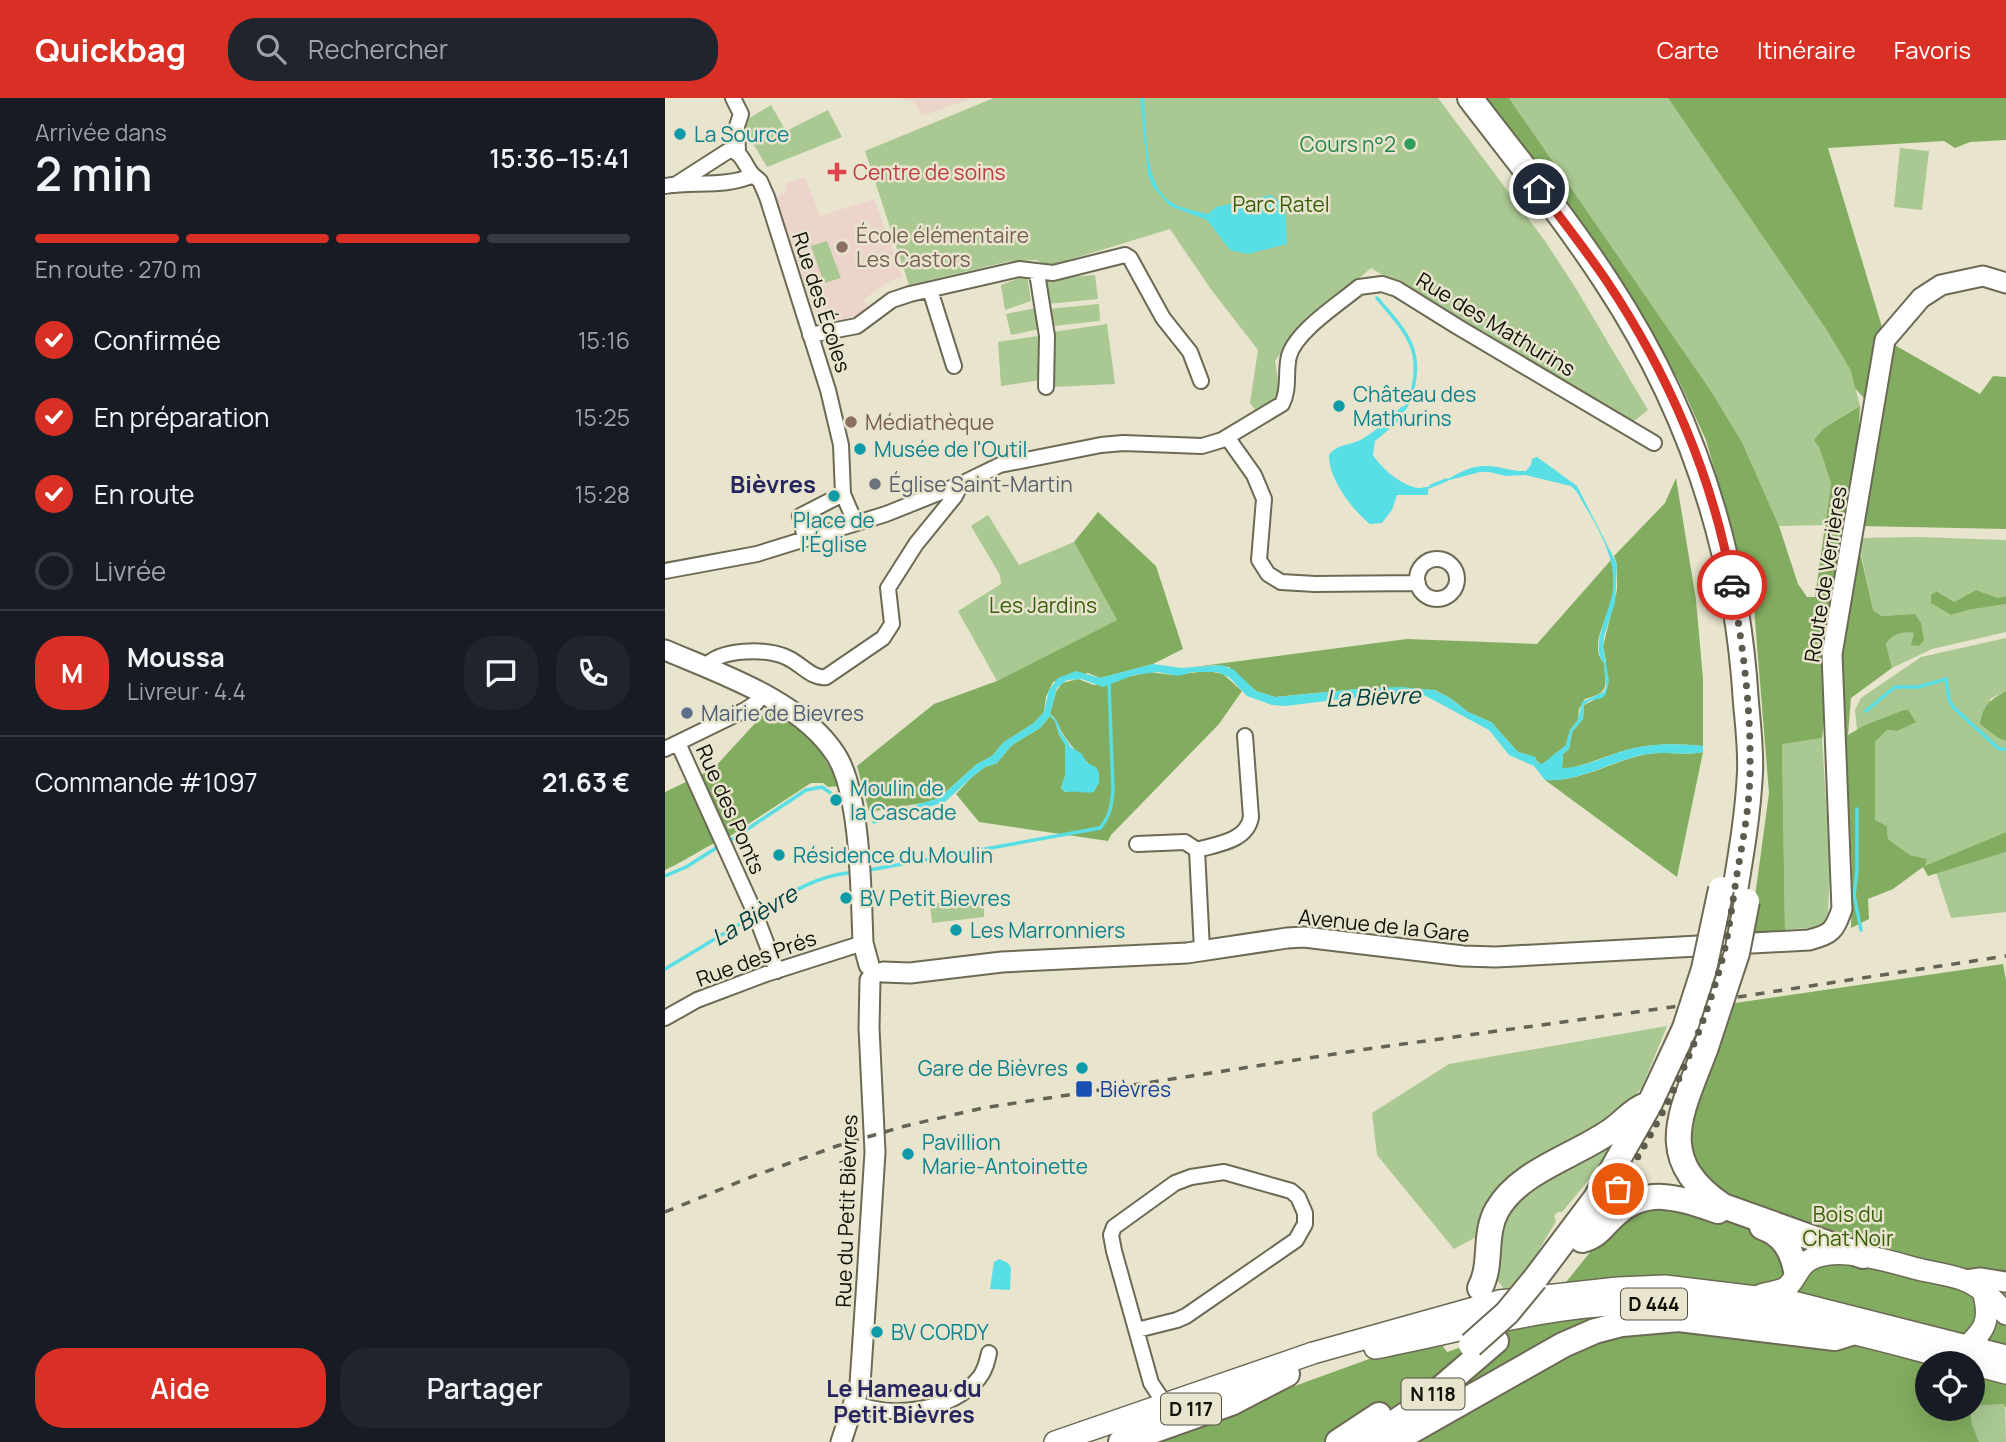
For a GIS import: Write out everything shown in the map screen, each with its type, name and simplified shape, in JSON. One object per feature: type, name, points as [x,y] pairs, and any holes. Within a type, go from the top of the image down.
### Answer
[{"type":"highway","points":[[1453,98],[1597,290],[1631,346],[1690,479],[1711,554],[1731,674],[1734,773],[1731,818],[1737,953],[1696,1036],[1678,1124],[1680,1155],[1695,1183],[1706,1195],[1723,1206],[1863,1256]]},
{"type":"highway","points":[[1470,98],[1606,280],[1640,335],[1671,394],[1703,472],[1731,577],[1742,642],[1750,770],[1745,826],[1753,841],[1734,897]]},
{"type":"highway","name":"N 118","points":[[1366,1442],[1426,1401],[1528,1310],[1545,1277],[1596,1198],[1650,1104],[1696,1036]]},
{"type":"highway","name":"N 118","points":[[1338,1442],[1406,1396],[1471,1345],[1582,1240],[1633,1165],[1674,1087],[1696,1036]]},
{"type":"highway","points":[[1480,1288],[1487,1274],[1487,1248],[1492,1222],[1514,1189],[1612,1130],[1636,1109],[1650,1104]]},
{"type":"highway","points":[[1582,1240],[1595,1237],[1616,1214],[1630,1204],[1649,1197],[1669,1196],[1774,1230],[1791,1250],[1796,1271]]},
{"type":"highway","points":[[1392,1442],[1563,1345],[1595,1331],[1622,1324],[1679,1319],[1835,1338],[1851,1333]]},
{"type":"highway","points":[[1121,1442],[1231,1403],[1287,1374]]},
{"type":"main road","points":[[1759,1296],[1783,1290],[1806,1261],[1825,1254],[1863,1256],[1974,1286],[2006,1314]]},
{"type":"main road","name":"D 444","points":[[1313,1353],[1513,1299],[1665,1286],[1789,1301],[1943,1351]]},
{"type":"main road","points":[[1970,1351],[1985,1327],[1988,1315],[1974,1286]]},
{"type":"main road","points":[[1440,1317],[1480,1288]]},
{"type":"main road","name":"D 444","points":[[1408,1342],[1539,1314],[1626,1304],[1672,1303],[1781,1316],[1933,1351]]},
{"type":"main road","name":"D 117","points":[[1055,1442],[1195,1408],[1276,1374],[1287,1374],[1345,1355],[1408,1342]]},
{"type":"main road","name":"D 117","points":[[1093,1442],[1143,1419],[1165,1404],[1313,1353]]},
{"type":"main road","name":"D 444","points":[[1985,1357],[2006,1356]]},
{"type":"main road","name":"D 444","points":[[1985,1365],[2006,1373]]},
{"type":"street","points":[[670,185],[728,151],[737,152],[737,126],[741,114],[733,98]]},
{"type":"street","name":"Rue des Écoles","points":[[737,152],[767,197],[828,390],[841,445],[843,494]]},
{"type":"street","points":[[670,185],[756,178]]},
{"type":"street","points":[[810,335],[857,326],[892,300],[930,290],[1019,270],[1052,273],[1125,255],[1130,258],[1163,318],[1190,352],[1201,381]]},
{"type":"street","points":[[1037,273],[1047,336],[1046,387]]},
{"type":"street","name":"Route de Verrières","points":[[1836,926],[1842,909],[1832,654],[1885,340],[1921,298],[1941,285],[1983,276],[2006,283]]},
{"type":"street","name":"Rue des Mathurins","points":[[665,571],[757,554],[886,514],[1000,465],[1101,445],[1123,443],[1202,446],[1227,438],[1282,404],[1287,395],[1286,371],[1290,352],[1304,332],[1359,287],[1370,284],[1382,284],[1397,289],[1654,443]]},
{"type":"street","points":[[930,290],[954,366]]},
{"type":"street","points":[[1227,438],[1254,475],[1264,499],[1259,560],[1268,575],[1281,582],[1315,584],[1417,583]]},
{"type":"street","points":[[705,667],[722,654],[775,653],[818,678],[826,677],[883,638],[892,624],[888,588],[916,544],[955,496],[961,484]]},
{"type":"street","points":[[805,538],[800,516],[843,494],[855,522]]},
{"type":"street","name":"Rue du Petit Bièvres","points":[[665,650],[763,694],[787,707],[813,728],[835,753],[843,769],[855,820],[863,943],[874,972],[869,1032],[875,1152],[860,1384],[841,1442]]},
{"type":"street","points":[[672,746],[745,710],[763,694]]},
{"type":"street","points":[[1137,844],[1185,842],[1197,850],[1232,840],[1245,832],[1251,817],[1245,736]]},
{"type":"street","name":"Rue des Ponts","points":[[672,746],[721,837],[777,971]]},
{"type":"street","points":[[1197,850],[1202,950]]},
{"type":"street","name":"Avenue de la Gare","points":[[874,972],[910,973],[1009,962],[1202,950],[1304,937],[1463,956],[1531,957],[1809,940],[1826,936],[1836,926]]},
{"type":"street","name":"Rue des Prés","points":[[665,1018],[697,1000],[863,943]]},
{"type":"street","points":[[1137,1330],[1186,1316],[1296,1240],[1305,1224],[1305,1213],[1298,1197],[1279,1187],[1224,1172],[1213,1173],[1175,1183],[1118,1222],[1111,1235],[1151,1383],[1165,1404]]},
{"type":"street","points":[[1974,1286],[1980,1278],[2006,1282]]},
{"type":"street","points":[[1480,1288],[1503,1293],[1513,1299]]},
{"type":"street","points":[[855,1403],[888,1411],[904,1411],[936,1404],[952,1398],[978,1380],[989,1353]]},
{"type":"street","points":[[1143,1419],[1151,1383]]},
{"type":"shaded area","points":[[898,98],[972,98],[922,116],[914,102]]},
{"type":"shaded area","name":"École élémentaire Les Castors","points":[[805,177],[820,216],[874,199],[902,277],[888,282],[863,300],[868,306],[857,316],[821,324],[818,322],[775,197],[787,192],[785,184]]},
{"type":"green space","name":"Parc Ratel","points":[[994,98],[1438,98],[1545,241],[1648,410],[1630,424],[1371,268],[1296,332],[1275,361],[1280,393],[1273,403],[1258,413],[1250,403],[1258,350],[1210,288],[1170,229],[1049,266],[1036,260],[1010,261],[909,285],[865,151]]},
{"type":"green space","points":[[1486,98],[1509,98],[1711,391],[1742,442],[1779,526],[1798,584],[1807,597],[1815,597],[1831,483],[1814,440],[1824,428],[1860,406],[1858,443],[1845,525],[1822,738],[1782,744],[1785,930],[1750,934],[1769,793],[1754,608],[1706,440],[1680,383],[1638,310],[1588,232]]},
{"type":"green space","points":[[1509,98],[1668,98],[1826,329],[1851,371],[1860,406],[1824,428],[1819,447],[1831,483],[1825,525],[1779,526],[1742,442],[1711,391]]},
{"type":"green space","points":[[1668,98],[2006,98],[2006,140],[1970,142],[1955,148],[1944,141],[1828,148],[1886,340],[1980,394],[1993,376],[2006,377],[2006,529],[1860,526],[1876,412],[1855,388],[1851,371],[1826,329]]},
{"type":"green space","points":[[771,105],[786,131],[828,110],[842,137],[767,167],[741,123]]},
{"type":"green space","points":[[1900,148],[1929,151],[1922,210],[1894,207]]},
{"type":"green space","points":[[827,241],[841,278],[824,283],[811,246]]},
{"type":"green space","points":[[1027,275],[1031,301],[1005,310],[1001,285]]},
{"type":"green space","points":[[1095,275],[1098,299],[1047,304],[1043,279]]},
{"type":"green space","points":[[1099,304],[1100,321],[1053,326],[1048,309]]},
{"type":"green space","points":[[1036,308],[1040,329],[1011,335],[1006,314]]},
{"type":"green space","points":[[1107,324],[1115,384],[1052,387],[1053,332]]},
{"type":"green space","points":[[1038,336],[1040,380],[1001,386],[998,342]]},
{"type":"green space","points":[[1676,478],[1696,600],[1703,679],[1703,746],[1651,745],[1562,769],[1563,754],[1569,749],[1572,732],[1583,719],[1584,705],[1606,694],[1603,646],[1617,590],[1617,564],[1614,556],[1665,503]]},
{"type":"green space","points":[[1098,512],[1156,566],[1183,649],[1153,664],[1100,678],[1088,673],[1053,682],[1046,697],[1044,712],[1034,723],[1004,742],[992,756],[977,764],[939,798],[869,812],[857,766],[934,704],[997,681],[1117,620],[1074,542]]},
{"type":"green space","name":"Les Jardins","points":[[988,515],[1019,565],[1074,542],[1117,620],[997,681],[958,611],[1001,584],[1000,575],[971,526]]},
{"type":"green space","points":[[1860,538],[2006,540],[2006,596],[1998,598],[1976,590],[1954,602],[1938,591],[1931,596],[1932,603],[1951,615],[2006,604],[2006,632],[1932,649],[1892,668],[1886,644],[1891,638],[1902,633],[1914,633],[1919,646],[1915,614],[1881,616],[1873,610]]},
{"type":"green space","points":[[1859,547],[1873,610],[1881,616],[1915,614],[1921,623],[1924,640],[1919,646],[1911,645],[1914,633],[1910,632],[1891,638],[1886,644],[1892,668],[1851,698],[1848,735],[1863,726],[1904,710],[1908,710],[1916,722],[1897,731],[1887,730],[1875,742],[1875,820],[1887,826],[1888,839],[1910,855],[1927,859],[1925,866],[2006,832],[2006,852],[1928,876],[1923,867],[1893,889],[1868,899],[1869,919],[1851,928],[1852,867],[1845,738],[1835,653]]},
{"type":"green space","points":[[1611,560],[1612,599],[1598,640],[1600,656],[1604,663],[1605,687],[1599,694],[1585,699],[1566,745],[1542,765],[1529,755],[1518,752],[1491,722],[1468,712],[1435,690],[1368,688],[1275,697],[1256,691],[1229,667],[1215,665],[1186,668],[1407,639],[1537,644]]},
{"type":"green space","points":[[1976,590],[1998,598],[2006,596],[2006,604],[1951,615],[1931,603],[1931,595],[1937,591],[1954,602]]},
{"type":"green space","points":[[2006,638],[2006,691],[1990,699],[1999,739],[2006,741],[2006,832],[1924,867],[1927,859],[1910,855],[1888,839],[1887,826],[1875,820],[1875,742],[1887,730],[1897,731],[1915,721],[1863,726],[1857,730],[1855,710],[1861,698],[1921,657]]},
{"type":"green space","points":[[1208,671],[1223,674],[1242,691],[1219,724],[1108,841],[979,822],[956,794],[972,777],[985,767],[997,763],[1012,745],[1040,728],[1050,716],[1066,745],[1065,776],[1061,788],[1065,792],[1083,792],[1090,765],[1079,755],[1063,734],[1056,721],[1050,714],[1056,692],[1062,683],[1078,679],[1094,685],[1149,672],[1173,675]]},
{"type":"green space","points":[[2006,691],[2006,741],[1980,724],[1988,704]]},
{"type":"green space","points":[[771,706],[809,733],[841,786],[828,787],[823,783],[811,783],[730,836],[665,870],[665,792],[713,769]]},
{"type":"green space","points":[[1822,738],[1830,866],[1828,912],[1824,924],[1818,927],[1785,930],[1782,743]]},
{"type":"green space","points":[[1703,752],[1677,877],[1545,780],[1572,778],[1647,754]]},
{"type":"green space","points":[[2006,852],[2006,912],[1951,918],[1936,872]]},
{"type":"green space","points":[[984,898],[984,917],[932,923],[930,904]]},
{"type":"green space","name":"Bois du Chat Noir","points":[[2003,964],[2006,980],[2006,1408],[2004,1404],[1985,1405],[1985,1351],[1915,1351],[1915,1421],[1972,1421],[1979,1442],[1141,1442],[1435,1335],[1447,1352],[1533,1323],[1596,1245],[1632,1208],[1676,1201],[1697,1180],[1682,1126],[1728,1004]]},
{"type":"green space","points":[[1667,1026],[1642,1087],[1623,1111],[1478,1236],[1454,1249],[1377,1155],[1372,1113],[1449,1064]]},
{"type":"green space","points":[[1619,1139],[1562,1212],[1554,1216],[1556,1221],[1533,1260],[1506,1292],[1498,1281],[1494,1264],[1498,1225],[1523,1192]]},
{"type":"green space","points":[[2005,1404],[2006,1442],[1979,1442],[1972,1421],[1985,1421],[1985,1405]]},
{"type":"water","points":[[1140,98],[1144,98],[1151,169],[1162,194],[1171,202],[1189,210],[1208,214],[1216,207],[1271,195],[1285,206],[1287,244],[1248,254],[1230,250],[1207,220],[1170,206],[1153,187],[1148,175]]},
{"type":"water","points":[[1402,406],[1406,415],[1375,441],[1373,455],[1387,471],[1405,484],[1418,488],[1434,486],[1428,489],[1428,495],[1397,495],[1392,510],[1382,523],[1370,524],[1356,511],[1337,484],[1329,455],[1339,447],[1369,435]]},
{"type":"water","points":[[1537,457],[1577,486],[1617,564],[1615,603],[1603,646],[1609,681],[1606,694],[1584,705],[1583,719],[1572,732],[1569,749],[1563,754],[1562,768],[1585,765],[1630,749],[1651,745],[1703,746],[1703,752],[1647,754],[1572,778],[1545,780],[1534,766],[1509,755],[1489,730],[1424,695],[1272,705],[1247,696],[1229,677],[1217,672],[1193,672],[1178,676],[1158,672],[1134,675],[1103,687],[1082,679],[1067,680],[1057,688],[1050,714],[1057,721],[1071,747],[1082,754],[1087,763],[1096,767],[1099,783],[1094,792],[1065,792],[1061,788],[1065,776],[1065,745],[1055,721],[1050,716],[1040,728],[1012,745],[997,763],[985,767],[945,802],[873,824],[872,818],[939,798],[977,764],[992,756],[1004,742],[1034,723],[1044,712],[1049,690],[1058,678],[1076,671],[1100,678],[1153,664],[1181,668],[1222,665],[1234,670],[1256,691],[1275,697],[1368,688],[1434,690],[1468,712],[1491,722],[1518,752],[1536,757],[1537,762],[1542,764],[1566,745],[1570,730],[1578,720],[1582,702],[1604,692],[1606,687],[1604,663],[1599,648],[1613,589],[1608,551],[1590,514],[1571,486],[1525,475],[1506,476],[1489,472],[1442,482],[1480,466],[1526,471],[1532,459]]},
{"type":"water","points":[[999,1259],[1008,1263],[1011,1268],[1010,1290],[990,1289],[994,1262]]},
{"type":"waterway","points":[[1377,298],[1395,319],[1413,349],[1413,388],[1408,404],[1401,412]]},
{"type":"waterway","points":[[1431,486],[1446,480]]},
{"type":"waterway","name":"La Bièvre","points":[[1866,711],[1895,687],[1918,687],[1946,679],[1949,700],[1954,708],[1999,749],[2006,749]]},
{"type":"waterway","name":"La Bièvre","points":[[869,870],[1100,828],[1110,810],[1113,790],[1109,683]]},
{"type":"waterway","points":[[728,842],[806,790],[822,787],[832,794]]},
{"type":"waterway","points":[[1857,809],[1857,871],[1854,895],[1861,930]]},
{"type":"waterway","points":[[665,876],[686,867],[721,845]]},
{"type":"waterway","name":"La Bièvre","points":[[760,912],[813,882],[848,873]]},
{"type":"waterway","name":"La Bièvre","points":[[665,969],[753,916]]},
{"type":"railway","points":[[665,1212],[837,1146],[905,1126],[983,1108],[2006,956]]},
{"type":"way so far","points":[[1618,1189],[1674,1087],[1698,1032],[1725,947],[1745,826],[1750,770],[1742,642],[1732,585]]},
{"type":"place","name":"La Source","points":[[680,134]]},
{"type":"place","name":"Cours n°2","points":[[1410,144]]},
{"type":"place","name":"Centre de soins","points":[[837,172]]},
{"type":"place","name":"École élémentaire Les Castors","points":[[842,247]]},
{"type":"place","name":"Château des Mathurins","points":[[1339,406]]},
{"type":"place","name":"Médiathèque","points":[[851,422]]},
{"type":"place","name":"Musée de l'Outil","points":[[860,449]]},
{"type":"place","name":"Église Saint-Martin","points":[[875,484]]},
{"type":"place","name":"Place de l'Église","points":[[834,496]]},
{"type":"place","name":"Mairie de Bievres","points":[[687,713]]},
{"type":"place","name":"Moulin de la Cascade","points":[[836,800]]},
{"type":"place","name":"Résidence du Moulin","points":[[779,855]]},
{"type":"place","name":"BV Petit Bievres","points":[[846,898]]},
{"type":"place","name":"Les Marronniers","points":[[956,930]]},
{"type":"place","name":"Gare de Bièvres","points":[[1082,1068]]},
{"type":"place","name":"Bièvres","points":[[1084,1089]]},
{"type":"place","name":"Pavillion Marie-Antoinette","points":[[908,1154]]},
{"type":"place","name":"BV CORDY","points":[[877,1332]]},
{"type":"district","name":"Bièvres","points":[[773,483]]},
{"type":"district","name":"Le Hameau du Petit Bièvres","points":[[904,1401]]},
{"type":"route","points":[[1539,189],[1606,280],[1640,335],[1671,394],[1703,472],[1716,514],[1732,585]]}]
